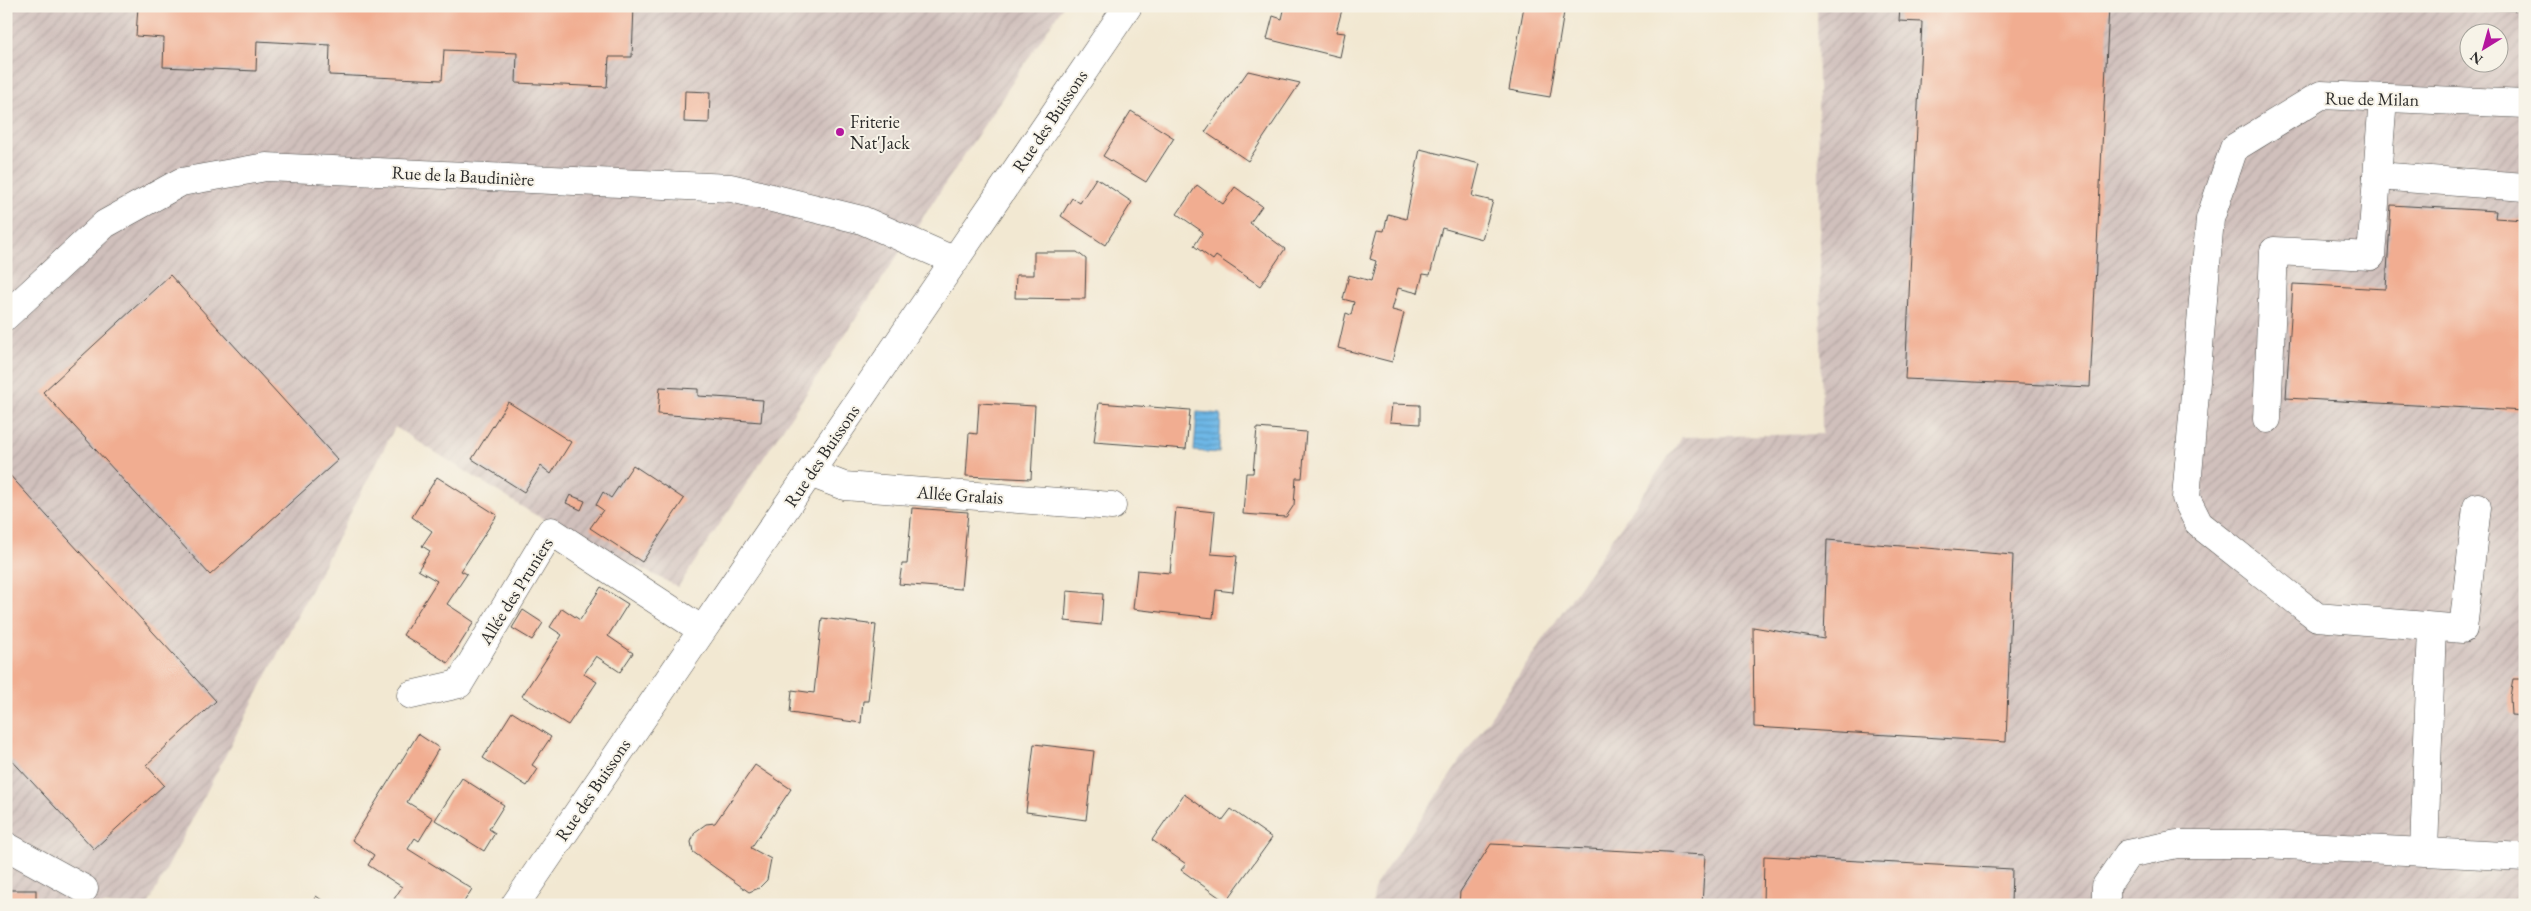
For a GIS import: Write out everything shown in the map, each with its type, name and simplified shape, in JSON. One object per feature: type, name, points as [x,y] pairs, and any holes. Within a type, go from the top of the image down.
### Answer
[{"type":"street","name":"Rue des Buissons","points":[[515,905],[956,261],[1128,6]]},
{"type":"street","name":"Rue de Milan","points":[[2432,627],[2317,618],[2199,524],[2186,498],[2210,219],[2234,148],[2321,95],[2525,104]]},
{"type":"street","points":[[2268,419],[2274,251],[2371,256],[2383,98]]},
{"type":"street","name":"Rue de la Baudinière","points":[[6,316],[105,224],[181,182],[266,167],[731,188],[862,220],[956,261]]},
{"type":"street","points":[[2377,176],[2525,187]]},
{"type":"street","name":"Allée Gralais","points":[[810,473],[844,486],[1112,506]]},
{"type":"street","points":[[2424,851],[2432,627],[2463,629],[2477,506]]},
{"type":"street","name":"Allée des Pruniers","points":[[410,695],[459,684],[551,531],[702,630]]},
{"type":"street","points":[[2106,905],[2106,886],[2128,854],[2177,844],[2264,844],[2525,857]]},
{"type":"street","points":[[6,846],[84,889]]},
{"type":"shaded area","points":[[6,6],[1063,6],[678,587],[532,513],[395,427],[148,905],[6,905]]},
{"type":"shaded area","points":[[1817,6],[2525,6],[2525,905],[1372,905],[1376,884],[1682,437],[1822,434]]},
{"type":"water","points":[[1197,412],[1221,414],[1219,453],[1194,451]]},
{"type":"building","points":[[138,6],[634,6],[632,57],[609,57],[607,87],[516,83],[517,53],[444,50],[442,80],[329,75],[330,45],[257,41],[256,71],[163,67],[164,38],[136,36]]},
{"type":"building","points":[[1285,6],[1343,6],[1336,32],[1345,33],[1340,57],[1267,39],[1273,16],[1282,19]]},
{"type":"building","points":[[1524,6],[1565,6],[1550,97],[1509,90]]},
{"type":"building","points":[[1900,6],[2109,6],[2090,387],[1905,379],[1922,22],[1899,21]]},
{"type":"building","points":[[2452,6],[2525,6],[2525,11],[2452,8]]},
{"type":"building","points":[[1248,71],[1300,83],[1248,161],[1205,132]]},
{"type":"building","points":[[685,91],[710,92],[709,123],[684,122]]},
{"type":"building","points":[[1131,111],[1174,138],[1146,182],[1103,156]]},
{"type":"building","points":[[1420,149],[1480,164],[1472,196],[1493,201],[1482,239],[1442,228],[1430,275],[1423,274],[1418,293],[1398,288],[1392,310],[1404,313],[1392,362],[1338,348],[1346,313],[1351,315],[1354,302],[1343,299],[1349,275],[1371,281],[1376,261],[1370,259],[1378,230],[1384,231],[1388,214],[1406,219]]},
{"type":"building","points":[[1096,178],[1132,202],[1105,245],[1061,216],[1072,198],[1080,203]]},
{"type":"building","points":[[1197,185],[1223,204],[1235,187],[1262,206],[1250,223],[1285,249],[1260,286],[1216,256],[1213,260],[1194,246],[1203,232],[1177,214]]},
{"type":"building","points":[[2391,205],[2496,211],[2495,218],[2525,220],[2524,411],[2286,398],[2293,284],[2386,289]]},
{"type":"building","points":[[1034,252],[1077,252],[1086,259],[1085,299],[1015,298],[1016,275],[1034,275]]},
{"type":"building","points":[[170,275],[338,460],[210,575],[43,392]]},
{"type":"building","points":[[660,387],[698,389],[698,396],[763,400],[761,422],[658,414]]},
{"type":"building","points":[[508,402],[571,442],[551,474],[541,466],[524,492],[472,459]]},
{"type":"building","points":[[979,403],[1035,406],[1031,479],[966,476],[969,433],[977,434]]},
{"type":"building","points":[[1099,403],[1190,410],[1186,449],[1094,442]]},
{"type":"building","points":[[1392,404],[1420,405],[1420,424],[1390,422]]},
{"type":"building","points":[[1257,428],[1306,432],[1302,478],[1296,478],[1294,505],[1286,517],[1243,514],[1246,473],[1253,473]]},
{"type":"building","points":[[633,465],[684,499],[642,562],[590,528],[603,510],[596,505],[603,492],[611,498]]},
{"type":"building","points":[[6,471],[216,701],[146,765],[164,785],[94,849],[6,754]]},
{"type":"building","points":[[437,477],[497,515],[461,571],[467,574],[447,604],[474,622],[448,663],[403,635],[437,581],[418,570],[430,551],[422,546],[432,531],[412,517]]},
{"type":"building","points":[[570,495],[585,501],[581,510],[566,503]]},
{"type":"building","points":[[912,508],[968,512],[961,589],[899,584],[902,564],[907,564]]},
{"type":"building","points":[[1176,508],[1215,512],[1211,554],[1237,556],[1233,592],[1216,590],[1213,618],[1133,609],[1137,570],[1170,573]]},
{"type":"building","points":[[1827,540],[2013,555],[2006,742],[1754,727],[1753,627],[1824,639]]},
{"type":"building","points":[[601,587],[628,604],[608,636],[633,653],[620,672],[596,656],[584,674],[597,682],[568,725],[522,696],[562,635],[550,627],[562,608],[580,620]]},
{"type":"building","points":[[1067,591],[1103,594],[1101,625],[1065,621]]},
{"type":"building","points":[[523,610],[543,623],[532,640],[512,628]]},
{"type":"building","points":[[822,618],[876,625],[868,701],[863,701],[861,723],[790,713],[792,690],[814,693]]},
{"type":"building","points":[[2513,679],[2525,679],[2525,716],[2511,715],[2510,697]]},
{"type":"building","points":[[512,712],[551,737],[532,765],[538,769],[527,786],[483,758]]},
{"type":"building","points":[[418,734],[439,748],[407,802],[433,818],[419,841],[415,838],[408,849],[472,889],[462,905],[404,905],[394,899],[402,887],[368,865],[374,855],[352,840]]},
{"type":"building","points":[[1034,744],[1094,751],[1086,820],[1026,812]]},
{"type":"building","points":[[755,765],[791,789],[751,848],[771,859],[767,880],[759,888],[749,892],[693,852],[691,842],[695,832],[706,824],[715,823]]},
{"type":"building","points":[[462,778],[504,805],[489,829],[495,833],[484,851],[435,820]]},
{"type":"building","points":[[1184,794],[1222,821],[1231,809],[1272,838],[1226,902],[1181,870],[1186,864],[1152,840]]},
{"type":"building","points":[[1491,844],[1705,855],[1702,905],[1459,905],[1460,892]]},
{"type":"building","points":[[1764,856],[2012,869],[2011,905],[1763,905]]},
{"type":"building","points":[[6,890],[36,890],[36,905],[6,905]]},
{"type":"building","points":[[316,896],[329,905],[311,905]]},
{"type":"place","name":"Friterie Nat'Jack","points":[[840,132]]}]
